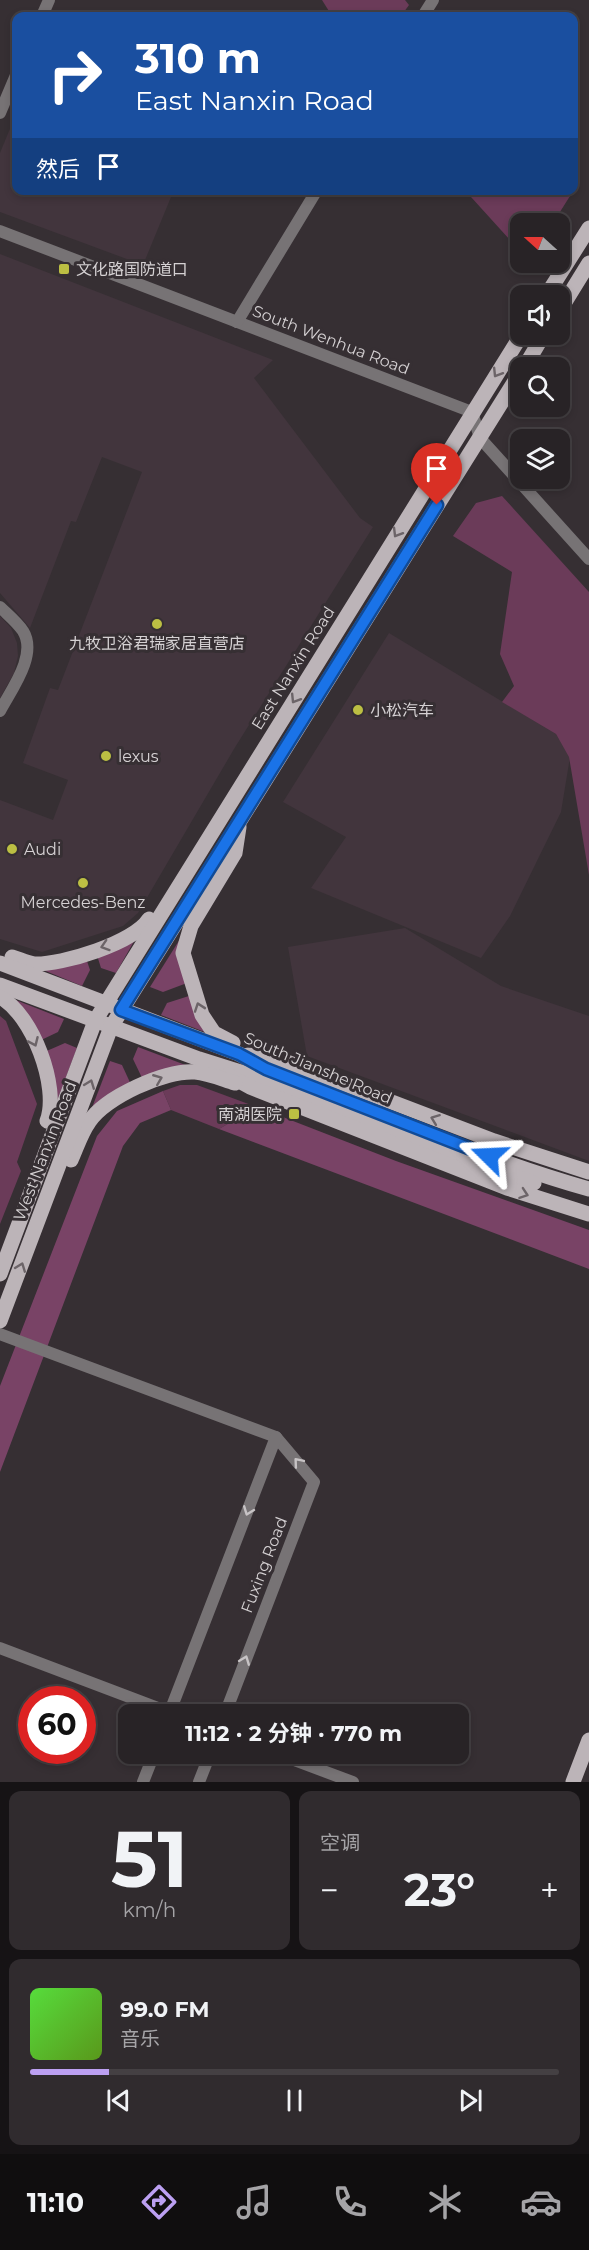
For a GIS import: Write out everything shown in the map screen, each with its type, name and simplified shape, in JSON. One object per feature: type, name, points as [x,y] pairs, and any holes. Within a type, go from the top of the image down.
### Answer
[{"type":"main road","points":[[553,285],[589,228]]},
{"type":"main road","points":[[570,294],[589,263]]},
{"type":"main road","name":"East Nanxin Road","points":[[95,1021],[190,864],[515,345]]},
{"type":"main road","points":[[111,1027],[510,389]]},
{"type":"main road","points":[[240,819],[235,854],[191,926],[183,953],[202,1016],[214,1033],[225,1041],[279,1059],[494,1141],[589,1172]]},
{"type":"main road","points":[[0,953],[31,964],[45,963],[129,937],[145,924],[190,864]]},
{"type":"main road","name":"South Jianshe Road","points":[[0,963],[239,1054],[266,1069],[509,1164],[589,1189]]},
{"type":"main road","name":"South Jianshe Road","points":[[0,985],[199,1059],[263,1079],[445,1152],[589,1199]]},
{"type":"main road","points":[[0,997],[13,1006],[24,1020],[48,1074],[51,1089],[50,1113],[34,1155],[31,1191]]},
{"type":"main road","name":"West Nanxin Road","points":[[0,1274],[95,1021]]},
{"type":"main road","name":"West Nanxin Road","points":[[0,1322],[111,1027]]},
{"type":"main road","points":[[239,1054],[279,1059]]},
{"type":"main road","points":[[199,1059],[250,1087]]},
{"type":"main road","points":[[49,1192],[69,1163],[88,1122],[112,1100],[166,1076],[196,1072],[250,1087],[507,1188],[589,1214]]},
{"type":"main road","points":[[573,1782],[589,1740]]},
{"type":"street","points":[[0,112],[3,97],[12,82]]},
{"type":"street","points":[[237,322],[314,195]]},
{"type":"street","name":"South Wenhua Road","points":[[0,231],[472,412]]},
{"type":"street","points":[[472,412],[480,438],[589,559]]},
{"type":"street","points":[[0,607],[24,632],[27,647],[25,661],[0,711]]},
{"type":"street","name":"Fuxing Road","points":[[0,1334],[276,1437],[314,1482],[229,1704]]},
{"type":"street","points":[[175,1704],[276,1437]]},
{"type":"street","points":[[0,1648],[145,1704]]},
{"type":"street","points":[[143,1782],[150,1764]]},
{"type":"street","points":[[199,1782],[206,1764]]},
{"type":"street","points":[[305,1764],[353,1782]]},
{"type":"shaded area","points":[[322,0],[405,0],[409,5],[404,12],[330,12]]},
{"type":"shaded area","points":[[12,124],[12,195],[170,195],[171,197],[143,265],[0,212],[0,153]]},
{"type":"shaded area","points":[[467,195],[570,196],[559,213],[510,213],[510,240]]},
{"type":"shaded area","points":[[0,254],[273,360],[254,378],[360,518],[373,527],[234,749],[138,913],[123,926],[42,952],[0,939],[0,800],[53,820],[68,780],[23,763],[50,688],[58,690],[142,472],[102,457],[76,522],[71,521],[30,628],[0,593]]},
{"type":"shaded area","points":[[502,496],[589,592],[589,875],[569,757],[556,734],[502,702],[514,686],[500,654],[512,572],[453,536],[476,503]]},
{"type":"shaded area","points":[[0,616],[11,628],[17,643],[18,656],[14,673],[0,698]]},
{"type":"shaded area","points":[[389,633],[556,734],[570,757],[561,812],[510,916],[481,958],[311,888],[346,837],[283,802]]},
{"type":"shaded area","points":[[405,928],[501,986],[589,1016],[589,1161],[307,1056],[288,947]]},
{"type":"shaded area","points":[[137,936],[116,973],[101,968],[96,952]]},
{"type":"shaded area","points":[[180,939],[187,983],[163,992],[150,987]]},
{"type":"shaded area","points":[[85,955],[90,970],[82,986],[36,967]]},
{"type":"shaded area","points":[[192,995],[215,1036],[161,1015],[167,1003]]},
{"type":"shaded area","points":[[13,999],[64,1019],[58,1032],[37,1042]]},
{"type":"shaded area","points":[[0,1016],[6,1021],[37,1104],[17,1162],[21,1171],[0,1224]]},
{"type":"shaded area","points":[[65,1043],[77,1048],[57,1101],[42,1053]]},
{"type":"shaded area","points":[[138,1047],[196,1069],[144,1082],[133,1059]]},
{"type":"shaded area","points":[[110,1061],[122,1065],[133,1089],[88,1118]]},
{"type":"shaded area","points":[[180,1085],[197,1085],[257,1107],[219,1129],[171,1110],[163,1091]]},
{"type":"shaded area","points":[[163,1091],[171,1110],[140,1123],[123,1146],[0,1472],[0,1386],[97,1136],[117,1111]]},
{"type":"shaded area","points":[[257,1107],[396,1161],[589,1230],[589,1269],[219,1129]]},
{"type":"place","name":"文化路国防道口","points":[[64,269]]},
{"type":"place","name":"九牧卫浴君瑞家居直营店","points":[[157,624]]},
{"type":"place","name":"小松汽车","points":[[358,710]]},
{"type":"place","name":"lexus","points":[[106,756]]},
{"type":"place","name":"Audi","points":[[12,849]]},
{"type":"place","name":"Mercedes-Benz","points":[[83,883]]},
{"type":"place","name":"南湖医院","points":[[294,1114]]},
{"type":"route","points":[[437,505],[121,1010],[239,1054],[266,1069],[489,1156]]}]
